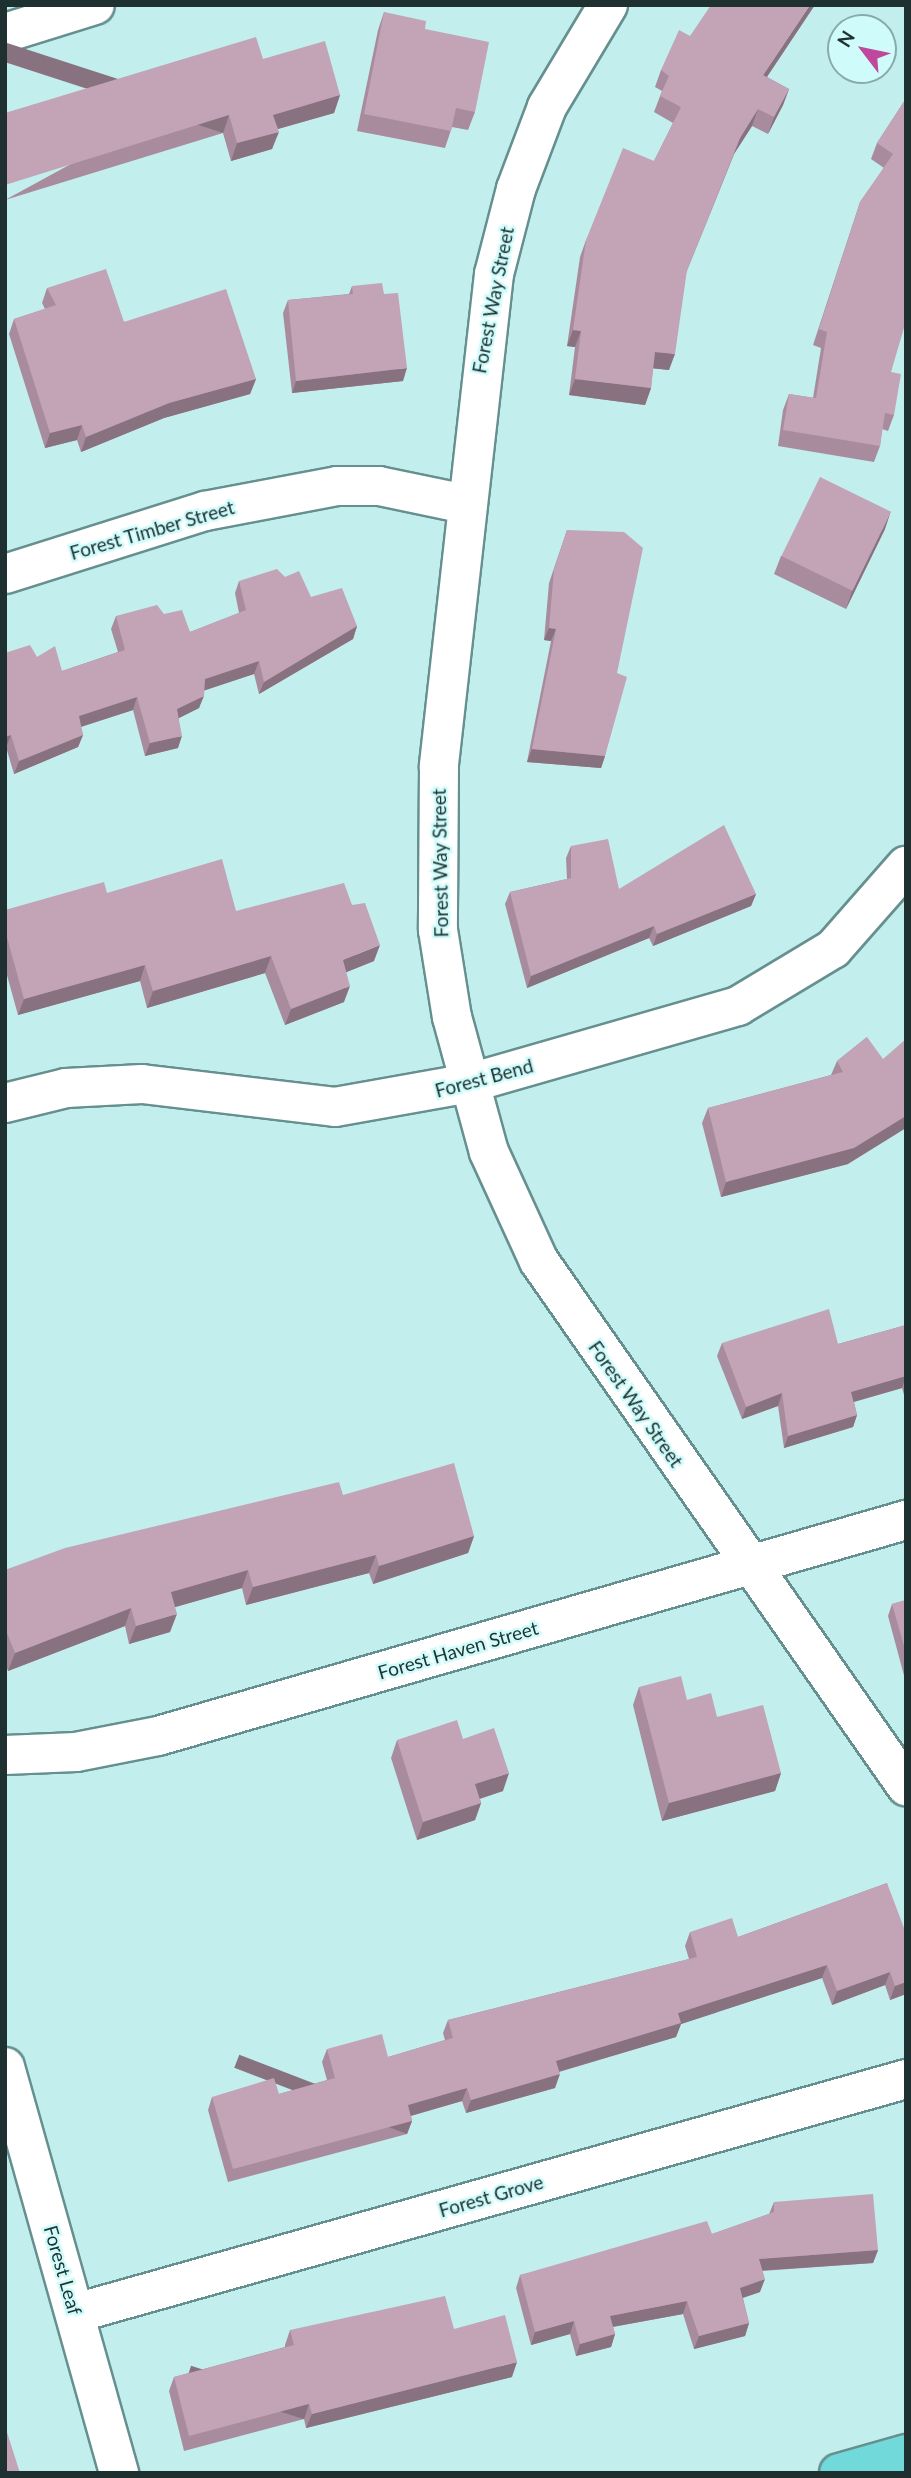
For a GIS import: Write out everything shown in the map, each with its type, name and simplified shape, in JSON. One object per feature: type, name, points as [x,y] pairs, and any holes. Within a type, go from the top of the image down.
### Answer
[{"type":"main road","points":[[839,2473],[906,2454]]},
{"type":"street","points":[[5,33],[95,5]]},
{"type":"street","name":"Forest Way Street","points":[[594,10],[547,107],[516,189],[490,299],[466,503],[436,853],[438,930],[470,1083],[489,1152],[539,1261],[906,1786]]},
{"type":"street","name":"Forest Timber Street","points":[[5,574],[205,511],[337,486],[379,486],[466,503]]},
{"type":"street","name":"Forest Bend","points":[[5,1103],[66,1088],[142,1084],[291,1107],[335,1107],[470,1083],[738,1006],[833,949],[906,866]]},
{"type":"street","name":"Forest Haven Street","points":[[5,1755],[76,1752],[158,1736],[906,1521]]},
{"type":"street","name":"Forest Leaf","points":[[5,2067],[119,2473]]},
{"type":"street","name":"Forest Grove","points":[[76,2314],[906,2079]]},
{"type":"building","points":[[711,5],[810,5],[763,75],[789,89],[774,117],[758,109],[740,138],[687,270],[675,354],[655,352],[651,388],[575,379],[581,331],[573,330],[586,240],[623,148],[654,161],[681,107],[660,96],[669,76],[661,70],[679,30],[690,36]]},
{"type":"building","points":[[384,12],[426,21],[425,29],[489,42],[475,112],[456,108],[451,131],[364,114]]},
{"type":"building","points":[[256,37],[263,59],[325,41],[340,95],[273,115],[279,132],[237,143],[229,115],[5,185],[5,113]]},
{"type":"building","points":[[905,100],[906,321],[891,372],[901,374],[894,415],[885,413],[880,446],[783,430],[789,394],[816,398],[827,332],[819,329],[860,202],[893,154],[877,143]]},
{"type":"building","points":[[106,269],[124,322],[226,289],[256,379],[169,403],[86,437],[82,425],[50,433],[14,319],[56,305],[47,288]]},
{"type":"building","points":[[382,283],[384,294],[398,293],[407,368],[296,381],[288,300],[353,294],[352,286]]},
{"type":"building","points":[[820,477],[891,512],[852,591],[781,556]]},
{"type":"building","points":[[567,530],[624,532],[643,548],[617,673],[627,677],[605,756],[532,749],[556,629],[549,628],[554,570]]},
{"type":"building","points":[[277,569],[285,577],[299,571],[311,597],[342,588],[357,626],[264,682],[259,661],[205,679],[204,696],[177,709],[182,736],[150,743],[137,697],[79,716],[83,735],[19,761],[11,735],[5,737],[5,653],[30,645],[37,657],[55,646],[62,671],[125,650],[116,616],[157,605],[164,614],[182,610],[190,632],[246,610],[239,581]]},
{"type":"building","points":[[724,825],[756,894],[657,934],[654,926],[531,976],[510,892],[571,878],[571,846],[608,839],[619,889]]},
{"type":"building","points":[[222,859],[236,911],[344,883],[352,905],[365,903],[380,945],[343,960],[350,986],[291,1009],[271,956],[153,991],[145,965],[24,999],[5,930],[5,910],[104,882],[107,893]]},
{"type":"building","points":[[867,1037],[883,1059],[906,1039],[906,1116],[854,1148],[726,1182],[708,1108],[843,1072],[837,1061]]},
{"type":"building","points":[[829,1309],[838,1344],[906,1325],[906,1376],[851,1392],[857,1415],[788,1436],[782,1393],[746,1407],[722,1343]]},
{"type":"building","points":[[454,1463],[474,1536],[379,1566],[376,1555],[253,1587],[248,1570],[171,1592],[177,1614],[136,1626],[131,1608],[15,1653],[5,1628],[5,1570],[65,1548],[339,1482],[343,1495]]},
{"type":"building","points":[[906,1600],[906,1653],[892,1604]]},
{"type":"building","points":[[681,1676],[687,1700],[711,1693],[717,1717],[763,1705],[781,1773],[669,1803],[639,1687]]},
{"type":"building","points":[[457,1720],[463,1739],[494,1728],[509,1773],[475,1784],[481,1803],[423,1822],[397,1740]]},
{"type":"building","points":[[887,1883],[906,1928],[906,1982],[895,1986],[890,1972],[837,1991],[827,1965],[678,2013],[681,2023],[556,2061],[560,2074],[471,2100],[467,2088],[408,2105],[412,2121],[233,2169],[212,2097],[274,2078],[279,2094],[335,2078],[327,2049],[382,2034],[388,2057],[453,2038],[448,2020],[697,1957],[690,1932],[732,1918],[738,1937]]},
{"type":"building","points":[[873,2194],[878,2250],[759,2259],[765,2279],[740,2288],[749,2323],[699,2336],[687,2301],[610,2316],[615,2334],[580,2344],[574,2321],[535,2332],[520,2275],[707,2221],[712,2234],[774,2212],[774,2202]]},
{"type":"building","points":[[445,2296],[454,2329],[505,2315],[517,2362],[312,2414],[309,2404],[189,2436],[174,2377],[294,2345],[290,2330]]},
{"type":"building","points":[[5,2426],[20,2473],[5,2473]]}]
